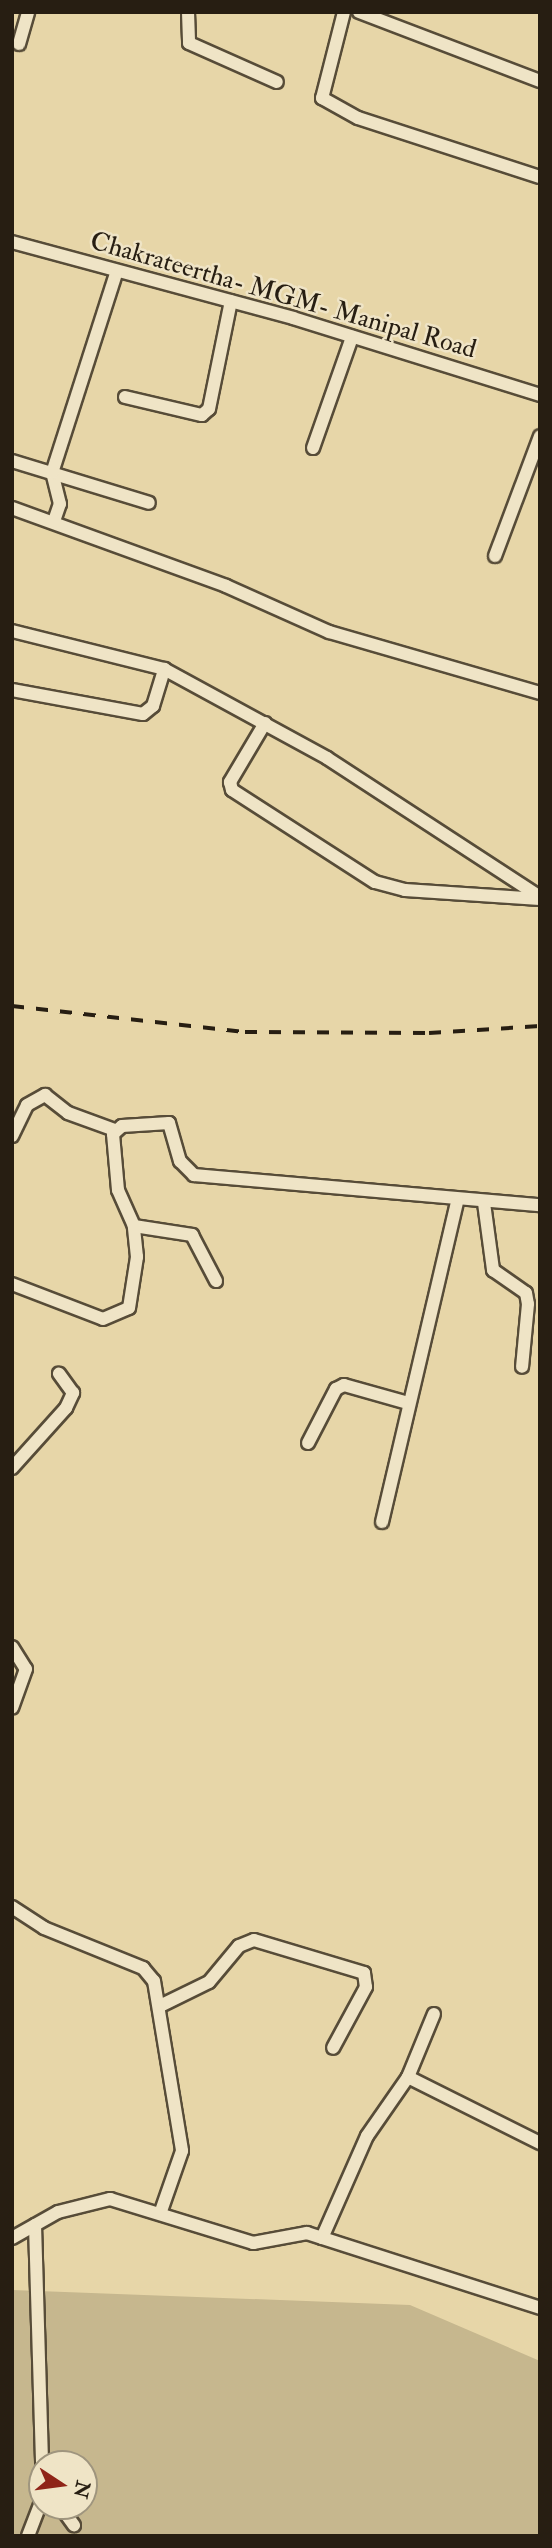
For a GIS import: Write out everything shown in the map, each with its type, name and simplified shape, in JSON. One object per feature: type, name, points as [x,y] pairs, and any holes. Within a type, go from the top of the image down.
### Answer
[{"type":"street","points":[[19,44],[28,12]]},
{"type":"street","points":[[188,12],[189,43],[277,82]]},
{"type":"street","points":[[344,12],[322,98],[358,118],[540,177]]},
{"type":"street","points":[[359,12],[540,81]]},
{"type":"street","name":"Chakrateertha- MGM- Manipal Road","points":[[12,242],[352,337],[540,395]]},
{"type":"street","points":[[54,521],[60,504],[51,473],[117,271]]},
{"type":"street","points":[[125,397],[202,415],[209,409],[231,302]]},
{"type":"street","points":[[313,448],[352,337]]},
{"type":"street","points":[[495,556],[534,481],[540,436]]},
{"type":"street","points":[[12,461],[149,503]]},
{"type":"street","points":[[12,508],[54,521],[329,632],[540,693]]},
{"type":"street","points":[[12,631],[164,669],[265,723],[540,898]]},
{"type":"street","points":[[12,690],[144,714],[153,706],[164,669]]},
{"type":"street","points":[[265,723],[230,782],[232,790],[375,883],[405,891],[540,898]]},
{"type":"street","points":[[12,1136],[27,1105],[45,1095],[68,1113],[115,1130],[169,1123],[180,1161],[194,1175],[457,1202],[540,1205]]},
{"type":"street","points":[[12,1284],[103,1320],[124,1314],[137,1257],[134,1226],[118,1190],[115,1130]]},
{"type":"street","points":[[382,1522],[457,1202]]},
{"type":"street","points":[[484,1203],[493,1270],[526,1293],[528,1304],[522,1367]]},
{"type":"street","points":[[134,1226],[192,1235],[216,1280]]},
{"type":"street","points":[[12,1468],[66,1408],[73,1393],[60,1374]]},
{"type":"street","points":[[308,1443],[336,1389],[344,1385],[408,1403]]},
{"type":"street","points":[[12,1647],[26,1669],[12,1708]]},
{"type":"street","points":[[12,1907],[44,1928],[143,1968],[162,2005],[182,2151],[161,2211]]},
{"type":"street","points":[[162,2005],[209,1982],[239,1946],[254,1940],[364,1973],[366,1987],[332,2048]]},
{"type":"street","points":[[322,2238],[371,2128],[408,2077],[434,2014]]},
{"type":"street","points":[[408,2077],[540,2143]]},
{"type":"street","points":[[12,2238],[82,2202],[110,2199],[161,2211],[253,2244],[307,2234],[540,2308]]},
{"type":"street","points":[[35,2225],[42,2450]]},
{"type":"street","points":[[70,2520],[74,2525]]},
{"type":"shaded area","points":[[12,2290],[410,2305],[540,2361],[540,2536],[12,2536]]},
{"type":"railway","points":[[12,1006],[245,1032],[429,1033],[540,1026]]}]
